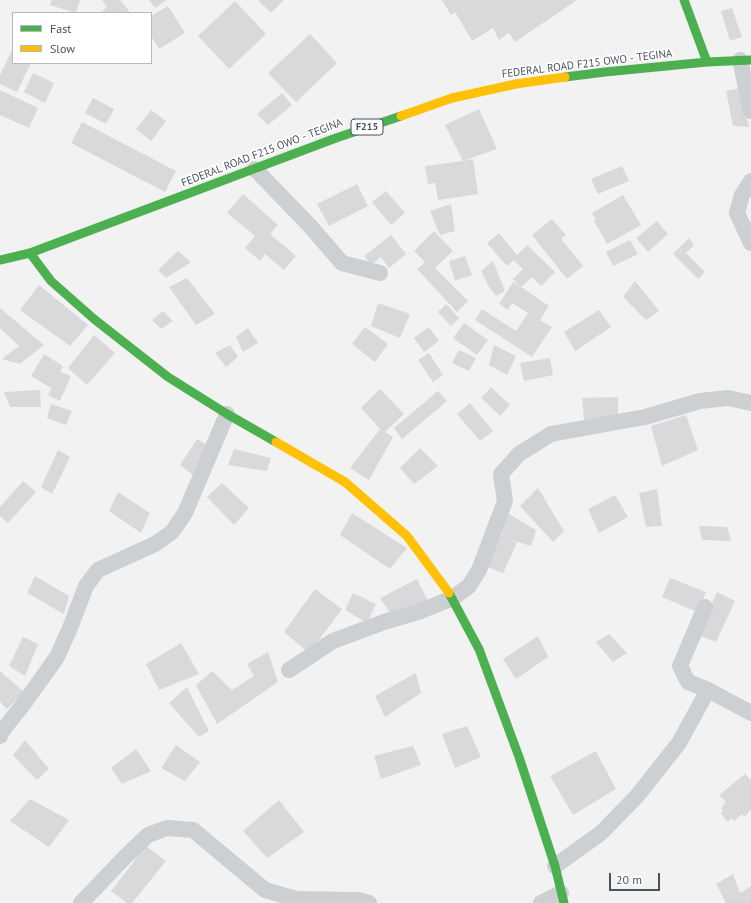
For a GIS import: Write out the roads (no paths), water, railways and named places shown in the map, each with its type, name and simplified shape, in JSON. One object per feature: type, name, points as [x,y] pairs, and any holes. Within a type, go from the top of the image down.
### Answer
[{"type":"street","points":[[684,0],[707,62]]},
{"type":"street","points":[[746,60],[751,111]]},
{"type":"street","name":"FEDERAL ROAD F215 OWO - TEGINA","points":[[0,260],[30,253],[336,138],[452,98],[516,84],[605,72],[707,62],[746,60]]},
{"type":"street","points":[[255,169],[310,226],[342,263],[380,273]]},
{"type":"street","points":[[751,181],[742,195],[737,212],[751,243]]},
{"type":"street","points":[[30,253],[51,281],[94,319],[168,377],[228,414],[345,482],[407,536],[452,598],[479,649],[519,756],[555,866],[563,898],[541,903]]},
{"type":"street","points":[[289,670],[333,641],[384,622],[418,612],[452,598],[470,586],[479,570],[505,501],[501,474],[519,454],[551,434],[645,417],[700,401],[728,398],[751,403]]},
{"type":"street","points":[[1,732],[22,706],[57,657],[86,586],[98,570],[155,544],[172,532],[185,513],[228,414]]},
{"type":"street","points":[[705,607],[680,666],[688,682],[708,690],[751,713]]},
{"type":"street","points":[[555,866],[601,833],[637,796],[678,743],[708,690]]},
{"type":"street","points":[[81,903],[148,835],[168,828],[193,830],[265,890],[296,899],[358,900],[369,903]]}]
